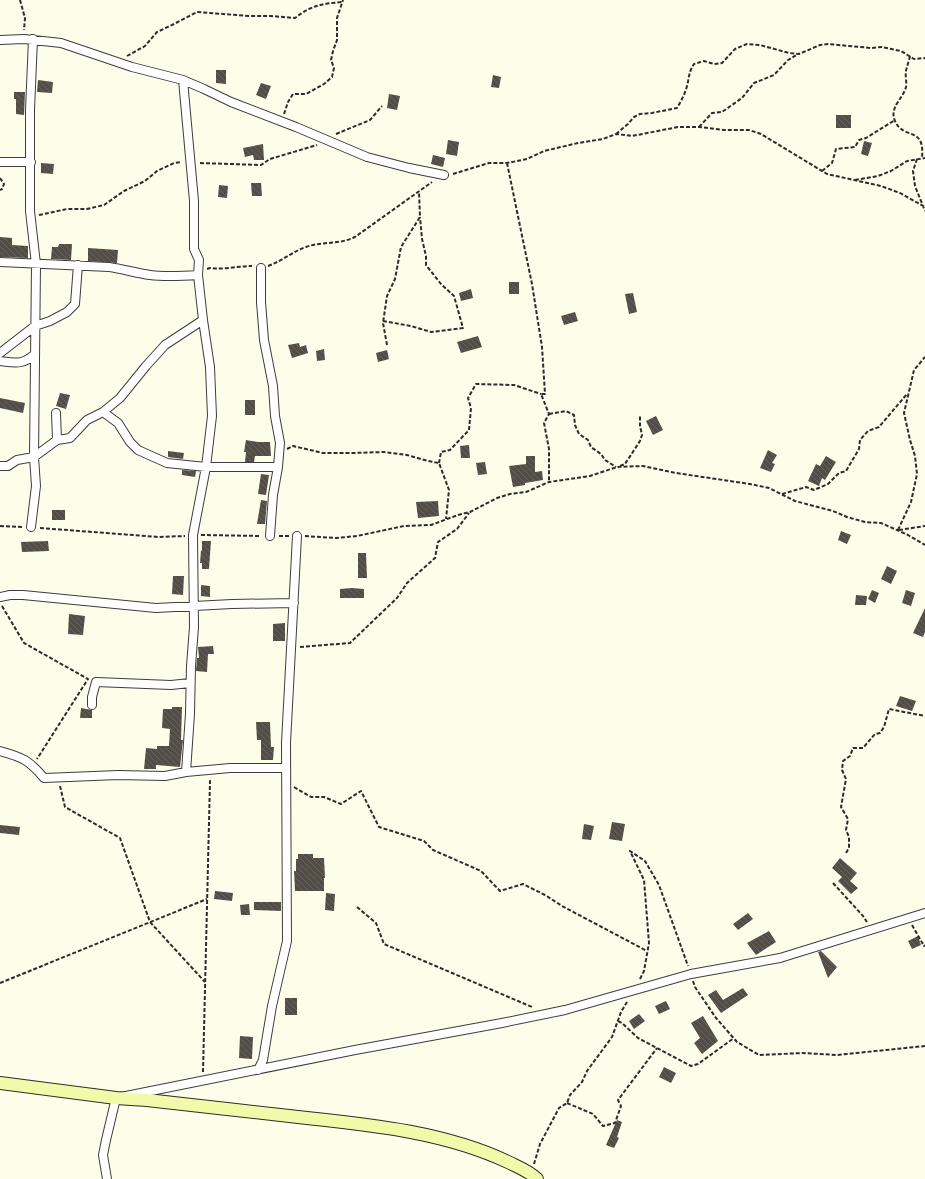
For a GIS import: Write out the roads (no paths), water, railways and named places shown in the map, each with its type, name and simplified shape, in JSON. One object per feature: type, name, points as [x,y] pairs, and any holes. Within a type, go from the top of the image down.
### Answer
[{"type":"main road","points":[[0,1083],[116,1098],[147,1100],[343,1122],[422,1134],[465,1145],[498,1157],[534,1176]]},
{"type":"street","points":[[31,527],[36,486],[34,457],[36,264],[30,211],[30,110],[33,39]]},
{"type":"street","points":[[0,40],[33,39],[62,43],[115,62],[182,80],[231,102],[367,157],[444,176]]},
{"type":"street","points":[[182,80],[194,200],[194,249],[199,260],[198,275],[202,320],[210,367],[212,416],[206,467],[193,535],[194,627],[186,772]]},
{"type":"street","points":[[0,162],[31,162]]},
{"type":"street","points":[[0,262],[27,262],[36,264],[122,268],[139,273],[170,277],[198,275]]},
{"type":"street","points":[[0,353],[35,326],[50,321],[67,312],[75,304],[78,265]]},
{"type":"street","points":[[261,268],[261,302],[264,340],[273,386],[280,443],[278,467],[273,495],[270,536]]},
{"type":"street","points":[[0,466],[8,466],[16,460],[34,457],[58,440],[70,438],[88,420],[103,412],[120,398],[165,345],[202,320]]},
{"type":"street","points":[[0,361],[20,363],[28,360],[35,354]]},
{"type":"street","points":[[56,412],[58,440]]},
{"type":"street","points":[[103,412],[118,423],[130,442],[138,450],[167,463],[206,467],[278,467]]},
{"type":"street","points":[[258,1070],[263,1060],[272,1006],[286,941],[286,768],[298,536]]},
{"type":"street","points":[[0,597],[10,594],[156,608],[194,605],[294,603]]},
{"type":"street","points":[[92,705],[92,697],[96,682],[171,685],[190,683]]},
{"type":"street","points":[[0,751],[20,756],[34,765],[44,778],[118,775],[165,776],[199,770],[230,768],[286,768]]},
{"type":"street","points":[[107,1179],[103,1155],[116,1098],[566,1010],[691,974],[780,958],[925,913]]}]
